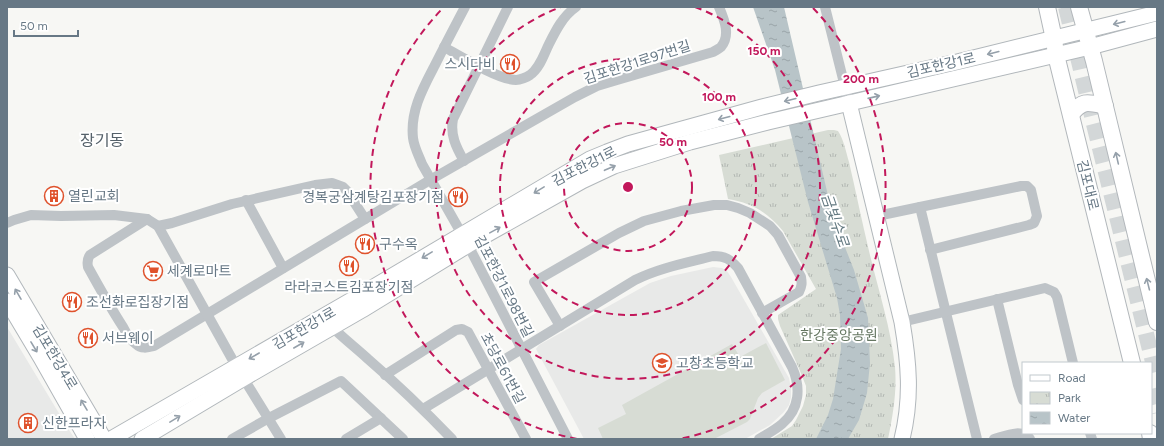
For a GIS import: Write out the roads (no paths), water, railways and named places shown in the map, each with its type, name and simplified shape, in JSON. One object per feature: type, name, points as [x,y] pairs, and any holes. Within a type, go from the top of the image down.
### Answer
[{"type":"main road","name":"김포대로","points":[[1047,7],[1056,55],[1132,362]]},
{"type":"main road","points":[[1078,7],[1105,106],[1157,322]]},
{"type":"main road","points":[[1071,114],[1078,107],[1086,103],[1105,106]]},
{"type":"street","points":[[465,240],[430,180],[416,151],[413,139],[413,124],[418,100],[444,47],[466,7]]},
{"type":"street","points":[[464,161],[452,137],[451,127],[456,111],[508,7]]},
{"type":"street","points":[[444,47],[500,77],[516,80],[530,75],[536,69],[560,25],[566,16],[576,7]]},
{"type":"street","name":"김포한강1로97번길","points":[[430,180],[515,133],[575,97],[598,86],[713,52],[721,47],[725,40],[726,30],[719,7]]},
{"type":"street","points":[[825,7],[877,216],[887,266],[902,322],[909,380],[907,416],[902,439]]},
{"type":"street","name":"김포한강1로","points":[[142,439],[240,372],[465,240],[590,159],[628,144],[762,107],[1054,39],[1157,13]]},
{"type":"street","name":"김포한강1로","points":[[111,439],[331,326],[417,277],[465,240],[553,198],[582,181],[614,166],[690,142],[768,122],[1090,47],[1157,29]]},
{"type":"street","points":[[147,219],[94,252],[88,258],[87,262],[88,267],[113,312],[133,342],[140,347],[145,348],[154,346],[430,180]]},
{"type":"street","points":[[158,226],[246,200],[315,185],[332,183],[343,187],[347,191],[365,219]]},
{"type":"street","points":[[877,216],[1024,186],[1027,186],[1031,190],[1037,212],[1034,223],[930,250]]},
{"type":"street","points":[[246,200],[283,268]]},
{"type":"street","name":"김포한강1로98번길","points":[[521,350],[560,326],[634,280],[647,274],[713,256],[727,258],[738,268],[762,313],[799,292],[802,288],[801,277],[778,235],[760,218],[744,210],[727,205],[714,205],[681,211],[640,222],[534,282],[560,326]]},
{"type":"street","points":[[920,207],[977,439]]},
{"type":"street","points":[[7,223],[31,216],[114,215],[147,219],[158,226],[240,372],[281,439]]},
{"type":"street","name":"김포한강1로98번길","points":[[465,240],[568,439]]},
{"type":"street","name":"김포한강4로","points":[[7,275],[104,439]]},
{"type":"street","points":[[902,322],[1045,288],[1054,292],[1057,297],[1073,362]]},
{"type":"street","points":[[997,299],[1022,397]]},
{"type":"street","name":"김포한강4로","points":[[7,301],[87,439]]},
{"type":"street","points":[[759,439],[784,422],[792,411],[798,393],[796,376],[762,313]]},
{"type":"street","points":[[331,326],[423,409],[452,439]]},
{"type":"street","name":"초당로61번길","points":[[385,374],[456,330],[462,329],[468,332],[526,439]]},
{"type":"street","points":[[423,409],[521,350]]},
{"type":"street","points":[[232,439],[340,381],[403,439]]},
{"type":"street","points":[[346,439],[381,418]]},
{"type":"street","points":[[994,439],[1022,434]]},
{"type":"water","points":[[753,7],[784,7],[833,217],[854,270],[868,318],[870,363],[867,393],[859,420],[848,439],[816,439],[828,415],[833,399],[841,349],[840,315],[837,298],[808,202],[775,70]]},
{"type":"tunnel","points":[[1066,7],[1157,378]]},
{"type":"tunnel","points":[[1152,393],[1157,413]]},
{"type":"place","name":"스시다비","points":[[510,64]]},
{"type":"place","name":"열린교회","points":[[54,196]]},
{"type":"place","name":"경복궁삼계탕김포장기점","points":[[458,197]]},
{"type":"place","name":"구수옥","points":[[365,244]]},
{"type":"place","name":"라라코스트김포장기점","points":[[349,266]]},
{"type":"place","name":"세계로마트","points":[[153,271]]},
{"type":"place","name":"조선화로집장기점","points":[[72,302]]},
{"type":"place","name":"서브웨이","points":[[88,338]]},
{"type":"place","name":"고창초등학교","points":[[662,363]]},
{"type":"place","name":"신한프라자","points":[[28,423]]},
{"type":"district","name":"장기동","points":[[102,140]]},
{"type":"water label","name":"금빛수로","points":[[835,220]]},
{"type":"park label","name":"한강중앙공원","points":[[839,335]]}]
